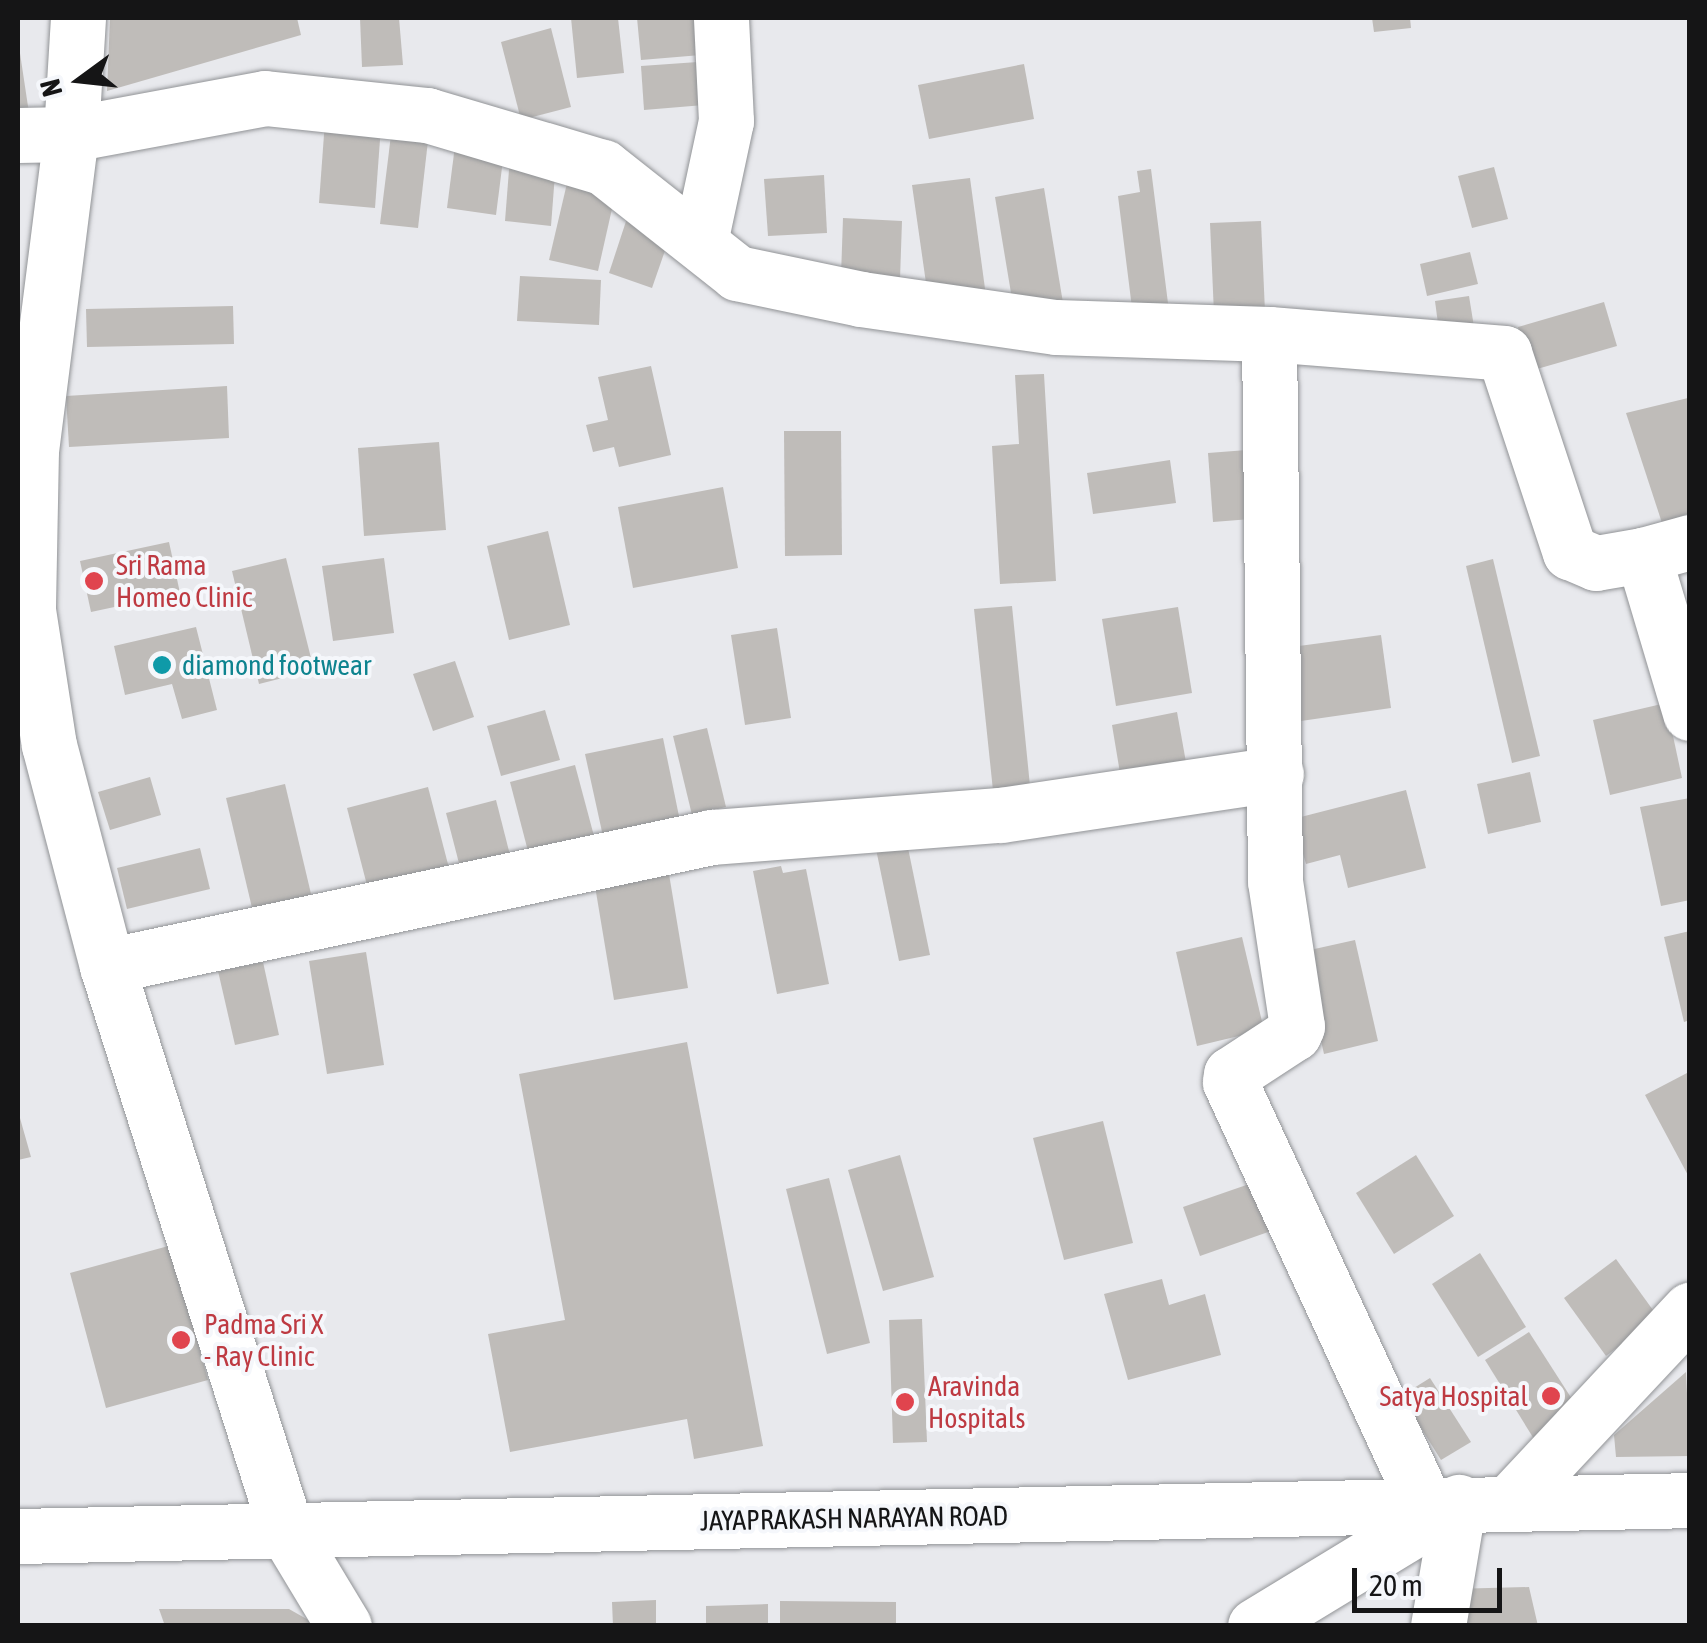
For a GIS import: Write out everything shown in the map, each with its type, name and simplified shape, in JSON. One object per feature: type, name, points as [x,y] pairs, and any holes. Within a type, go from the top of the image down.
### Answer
[{"type":"street","points":[[78,18],[71,134],[31,450],[28,610],[33,749],[107,966],[286,1530],[344,1626]]},
{"type":"street","points":[[700,242],[726,122],[721,18]]},
{"type":"street","points":[[18,136],[71,134],[265,98],[427,116],[603,168],[737,273],[860,299],[1056,327],[1270,334],[1504,353],[1570,552],[1596,563],[1666,548],[1690,713]]},
{"type":"street","points":[[1270,334],[1275,881],[1297,1026],[1294,1033],[1231,1074],[1230,1082],[1465,1503],[1438,1626]]},
{"type":"street","points":[[107,966],[712,838],[1000,815],[1276,774]]},
{"type":"street","points":[[1255,1626],[1465,1503],[1690,1310]]},
{"type":"street","name":"JAYAPRAKASH NARAYAN ROAD","points":[[18,1536],[1690,1500]]},
{"type":"building","points":[[110,18],[297,18],[301,35],[107,91]]},
{"type":"building","points":[[360,18],[399,18],[403,65],[362,67]]},
{"type":"building","points":[[571,18],[618,18],[624,73],[577,78]]},
{"type":"building","points":[[637,18],[710,18],[713,54],[641,60]]},
{"type":"building","points":[[1372,18],[1410,18],[1411,28],[1374,32]]},
{"type":"building","points":[[551,28],[571,107],[521,120],[501,42]]},
{"type":"building","points":[[18,40],[29,113],[18,114]]},
{"type":"building","points":[[712,61],[716,104],[644,110],[641,66]]},
{"type":"building","points":[[1024,64],[1034,119],[929,139],[918,85]]},
{"type":"building","points":[[325,121],[381,126],[375,208],[319,203]]},
{"type":"building","points":[[392,127],[429,132],[418,228],[380,224]]},
{"type":"building","points":[[456,138],[505,144],[496,215],[447,208]]},
{"type":"building","points":[[510,157],[556,161],[551,226],[505,221]]},
{"type":"building","points":[[1494,167],[1508,219],[1472,228],[1458,176]]},
{"type":"building","points":[[1151,169],[1169,311],[1133,316],[1118,196],[1140,192],[1137,171]]},
{"type":"building","points":[[824,175],[827,233],[768,236],[764,179]]},
{"type":"building","points":[[970,178],[986,296],[929,304],[912,185]]},
{"type":"building","points":[[568,179],[616,191],[598,271],[549,260]]},
{"type":"building","points":[[1044,188],[1064,309],[1015,317],[995,197]]},
{"type":"building","points":[[632,203],[668,242],[652,288],[609,273]]},
{"type":"building","points":[[843,218],[902,221],[900,279],[841,276]]},
{"type":"building","points":[[1261,221],[1265,312],[1214,314],[1210,223]]},
{"type":"building","points":[[1470,252],[1478,284],[1427,296],[1420,264]]},
{"type":"building","points":[[520,276],[601,280],[599,325],[517,321]]},
{"type":"building","points":[[1469,296],[1475,333],[1440,339],[1435,301]]},
{"type":"building","points":[[1604,302],[1617,346],[1530,371],[1518,327]]},
{"type":"building","points":[[233,306],[234,344],[87,347],[86,309]]},
{"type":"building","points":[[651,366],[671,455],[619,467],[614,447],[593,452],[586,425],[608,420],[598,377]]},
{"type":"building","points":[[1044,374],[1056,581],[1000,584],[992,446],[1019,444],[1015,375]]},
{"type":"building","points":[[227,386],[229,438],[69,447],[66,396]]},
{"type":"building","points":[[1688,398],[1690,513],[1662,523],[1626,413]]},
{"type":"building","points":[[784,431],[841,431],[842,555],[785,556]]},
{"type":"building","points":[[439,442],[446,530],[364,536],[358,448]]},
{"type":"building","points":[[1247,450],[1251,519],[1213,522],[1208,453]]},
{"type":"building","points":[[1170,460],[1176,503],[1093,514],[1087,473]]},
{"type":"building","points":[[723,487],[738,568],[633,588],[618,507]]},
{"type":"building","points":[[548,531],[570,625],[509,640],[487,546]]},
{"type":"building","points":[[169,542],[180,593],[91,612],[80,561]]},
{"type":"building","points":[[286,558],[314,670],[259,684],[232,571]]},
{"type":"building","points":[[384,558],[394,633],[333,641],[322,566]]},
{"type":"building","points":[[1493,559],[1540,756],[1512,763],[1466,566]]},
{"type":"building","points":[[1012,606],[1031,796],[994,800],[974,609]]},
{"type":"building","points":[[1178,607],[1192,693],[1116,706],[1102,619]]},
{"type":"building","name":"diamond footwear","points":[[196,627],[217,710],[182,719],[172,684],[125,695],[114,646]]},
{"type":"building","points":[[777,628],[791,718],[745,725],[731,635]]},
{"type":"building","points":[[1381,635],[1391,708],[1294,722],[1284,648]]},
{"type":"building","points":[[455,661],[474,717],[433,731],[413,674]]},
{"type":"building","points":[[1666,703],[1682,778],[1610,795],[1593,720]]},
{"type":"building","points":[[545,710],[560,760],[501,776],[487,726]]},
{"type":"building","points":[[1177,712],[1189,779],[1123,791],[1112,725]]},
{"type":"building","points":[[707,728],[726,807],[692,815],[673,736]]},
{"type":"building","points":[[663,738],[681,826],[604,841],[585,754]]},
{"type":"building","points":[[575,765],[594,836],[529,855],[510,782]]},
{"type":"building","points":[[1530,772],[1541,822],[1488,834],[1477,784]]},
{"type":"building","points":[[150,777],[161,815],[110,830],[98,792]]},
{"type":"building","points":[[285,784],[312,898],[253,912],[226,798]]},
{"type":"building","points":[[428,787],[450,872],[369,893],[347,808]]},
{"type":"building","points":[[1406,790],[1426,868],[1348,888],[1340,855],[1306,864],[1293,819]]},
{"type":"building","points":[[1690,798],[1690,900],[1661,906],[1640,807]]},
{"type":"building","points":[[496,800],[511,859],[461,871],[446,813]]},
{"type":"building","points":[[907,843],[930,955],[899,961],[876,849]]},
{"type":"building","points":[[200,848],[210,889],[127,909],[117,868]]},
{"type":"building","points":[[781,866],[783,873],[806,869],[829,984],[777,994],[753,871]]},
{"type":"building","points":[[668,868],[688,988],[614,1000],[594,880]]},
{"type":"building","points":[[1690,931],[1690,1020],[1684,1022],[1664,937]]},
{"type":"building","points":[[1242,937],[1264,1030],[1197,1046],[1176,952]]},
{"type":"building","points":[[1355,940],[1378,1041],[1324,1054],[1301,952]]},
{"type":"building","points":[[366,952],[384,1065],[327,1074],[309,961]]},
{"type":"building","points":[[263,962],[279,1035],[235,1045],[218,971]]},
{"type":"building","points":[[687,1042],[763,1446],[694,1459],[687,1419],[510,1452],[488,1334],[565,1320],[519,1074]]},
{"type":"building","points":[[1687,1073],[1690,1078],[1690,1179],[1645,1095]]},
{"type":"building","points":[[18,1111],[31,1157],[18,1160]]},
{"type":"building","points":[[1103,1121],[1133,1243],[1064,1260],[1033,1138]]},
{"type":"building","points":[[900,1155],[934,1277],[883,1291],[848,1170]]},
{"type":"building","points":[[1416,1155],[1454,1216],[1394,1254],[1356,1193]]},
{"type":"building","points":[[829,1178],[870,1343],[827,1354],[786,1189]]},
{"type":"building","points":[[1255,1182],[1271,1231],[1200,1256],[1183,1207]]},
{"type":"building","points":[[172,1245],[208,1380],[106,1408],[70,1273]]},
{"type":"building","points":[[1480,1253],[1526,1327],[1478,1357],[1432,1284]]},
{"type":"building","points":[[1616,1259],[1658,1317],[1606,1356],[1564,1298]]},
{"type":"building","points":[[1162,1279],[1169,1305],[1205,1294],[1221,1355],[1128,1380],[1104,1294]]},
{"type":"building","points":[[922,1319],[927,1442],[893,1443],[889,1320]]},
{"type":"building","points":[[1529,1332],[1579,1410],[1534,1439],[1485,1360]]},
{"type":"building","points":[[1686,1372],[1690,1456],[1616,1457],[1614,1435]]},
{"type":"building","points":[[1430,1378],[1471,1442],[1441,1460],[1401,1396]]},
{"type":"building","points":[[1529,1587],[1538,1626],[1457,1626],[1451,1589]]},
{"type":"building","points":[[656,1600],[656,1626],[613,1626],[612,1602]]},
{"type":"building","points":[[780,1601],[896,1602],[896,1626],[780,1626]]},
{"type":"building","points":[[768,1604],[768,1626],[706,1626],[706,1606]]},
{"type":"building","points":[[159,1609],[289,1609],[319,1626],[165,1626]]},
{"type":"place","name":"Sri Rama Homeo Clinic","points":[[94,581]]},
{"type":"place","name":"diamond footwear","points":[[162,665]]},
{"type":"place","name":"Padma Sri X - Ray Clinic","points":[[181,1340]]},
{"type":"place","name":"Satya Hospital","points":[[1551,1396]]},
{"type":"place","name":"Aravinda Hospitals","points":[[905,1402]]}]
